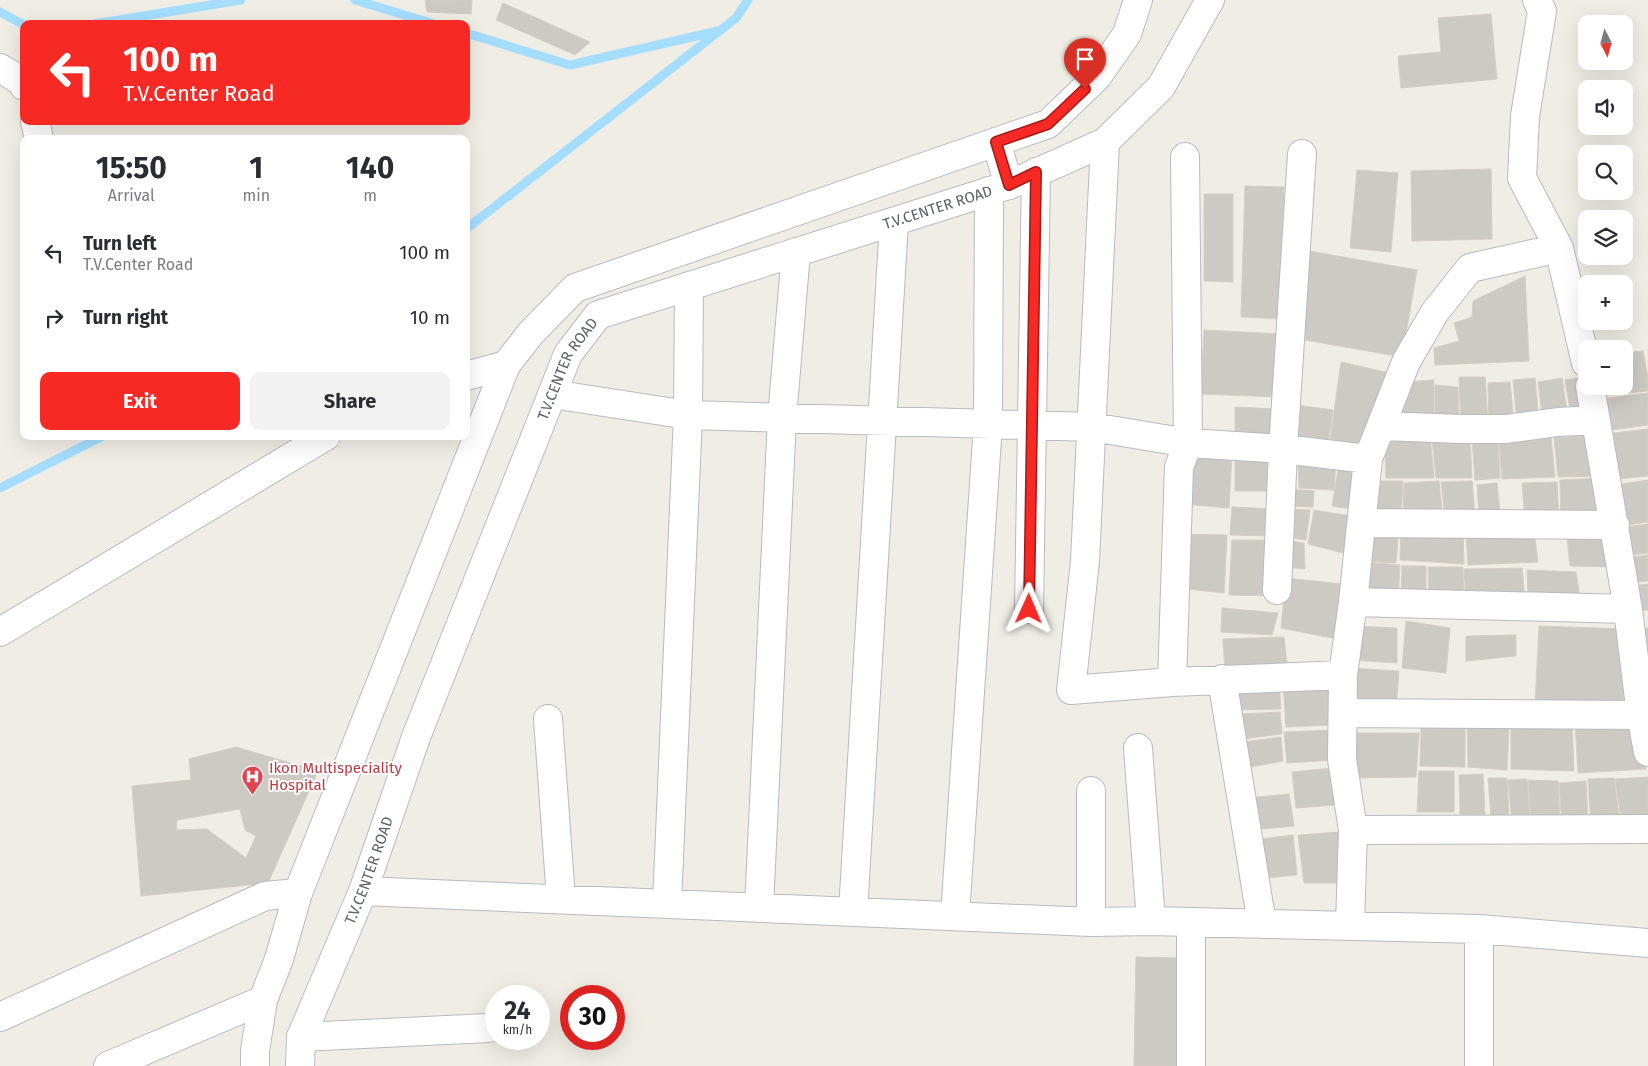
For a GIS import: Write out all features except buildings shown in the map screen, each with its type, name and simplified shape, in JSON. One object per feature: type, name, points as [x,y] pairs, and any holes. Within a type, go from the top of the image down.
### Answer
[{"type":"street","points":[[255,1066],[255,1051],[263,1000],[279,959],[298,893],[506,365],[531,333],[574,288],[1048,124],[1097,77],[1127,34],[1138,0]]},
{"type":"street","name":"T.V.CENTER ROAD","points":[[300,1066],[301,1037],[363,891],[416,737],[552,394],[568,354],[598,315],[999,188],[1105,142],[1162,87],[1210,0]]},
{"type":"street","points":[[1537,0],[1542,11],[1525,116],[1522,178],[1559,248],[1581,340]]},
{"type":"street","points":[[0,68],[20,81]]},
{"type":"street","points":[[955,916],[988,424],[999,188],[996,142]]},
{"type":"street","points":[[1105,142],[1085,561],[1071,690],[1222,679],[1343,675]]},
{"type":"street","points":[[1277,590],[1283,449],[1302,154]]},
{"type":"street","points":[[1172,682],[1178,467],[1188,443],[1184,157]]},
{"type":"street","points":[[1029,609],[1036,172]]},
{"type":"street","points":[[853,912],[894,222]]},
{"type":"street","points":[[1350,926],[1353,830],[1342,760],[1343,675],[1353,602],[1368,459],[1406,362],[1435,312],[1470,268],[1559,248]]},
{"type":"street","points":[[759,908],[782,418],[796,252]]},
{"type":"street","points":[[667,904],[688,415],[689,286]]},
{"type":"street","points":[[470,375],[506,365]]},
{"type":"street","points":[[552,394],[688,415],[1092,427],[1188,443],[1283,449],[1368,459]]},
{"type":"street","points":[[1592,395],[1615,525],[1648,752]]},
{"type":"street","points":[[1381,426],[1506,429],[1558,422],[1596,420]]},
{"type":"street","points":[[0,632],[319,440]]},
{"type":"street","points":[[1362,523],[1615,525]]},
{"type":"street","points":[[1353,602],[1628,608]]},
{"type":"street","points":[[1222,679],[1262,924]]},
{"type":"street","points":[[1342,713],[1642,715]]},
{"type":"street","points":[[548,719],[561,899]]},
{"type":"street","points":[[1138,748],[1150,921]]},
{"type":"street","points":[[1090,922],[1091,791]]},
{"type":"street","points":[[1353,830],[1648,829]]},
{"type":"street","points":[[363,891],[1090,922],[1150,921],[1479,929],[1648,943]]},
{"type":"street","points":[[0,1017],[265,896],[298,893]]},
{"type":"street","points":[[1190,1066],[1191,922]]},
{"type":"street","points":[[1479,929],[1479,1066]]},
{"type":"street","points":[[108,1066],[263,1000]]},
{"type":"street","points":[[301,1037],[485,1028]]},
{"type":"waterway","points":[[118,20],[241,0]]},
{"type":"waterway","points":[[355,0],[421,20]]},
{"type":"waterway","points":[[470,226],[736,18],[748,0]]},
{"type":"waterway","points":[[0,12],[20,23]]},
{"type":"waterway","points":[[470,34],[570,65],[718,31]]},
{"type":"waterway","points":[[0,488],[95,440]]},
{"type":"place","name":"Ikon Multispeciality Hospital","points":[[253,796]]},
{"type":"route","points":[[1029,609],[1036,172],[1009,185],[996,142],[1048,124],[1085,89]]}]
